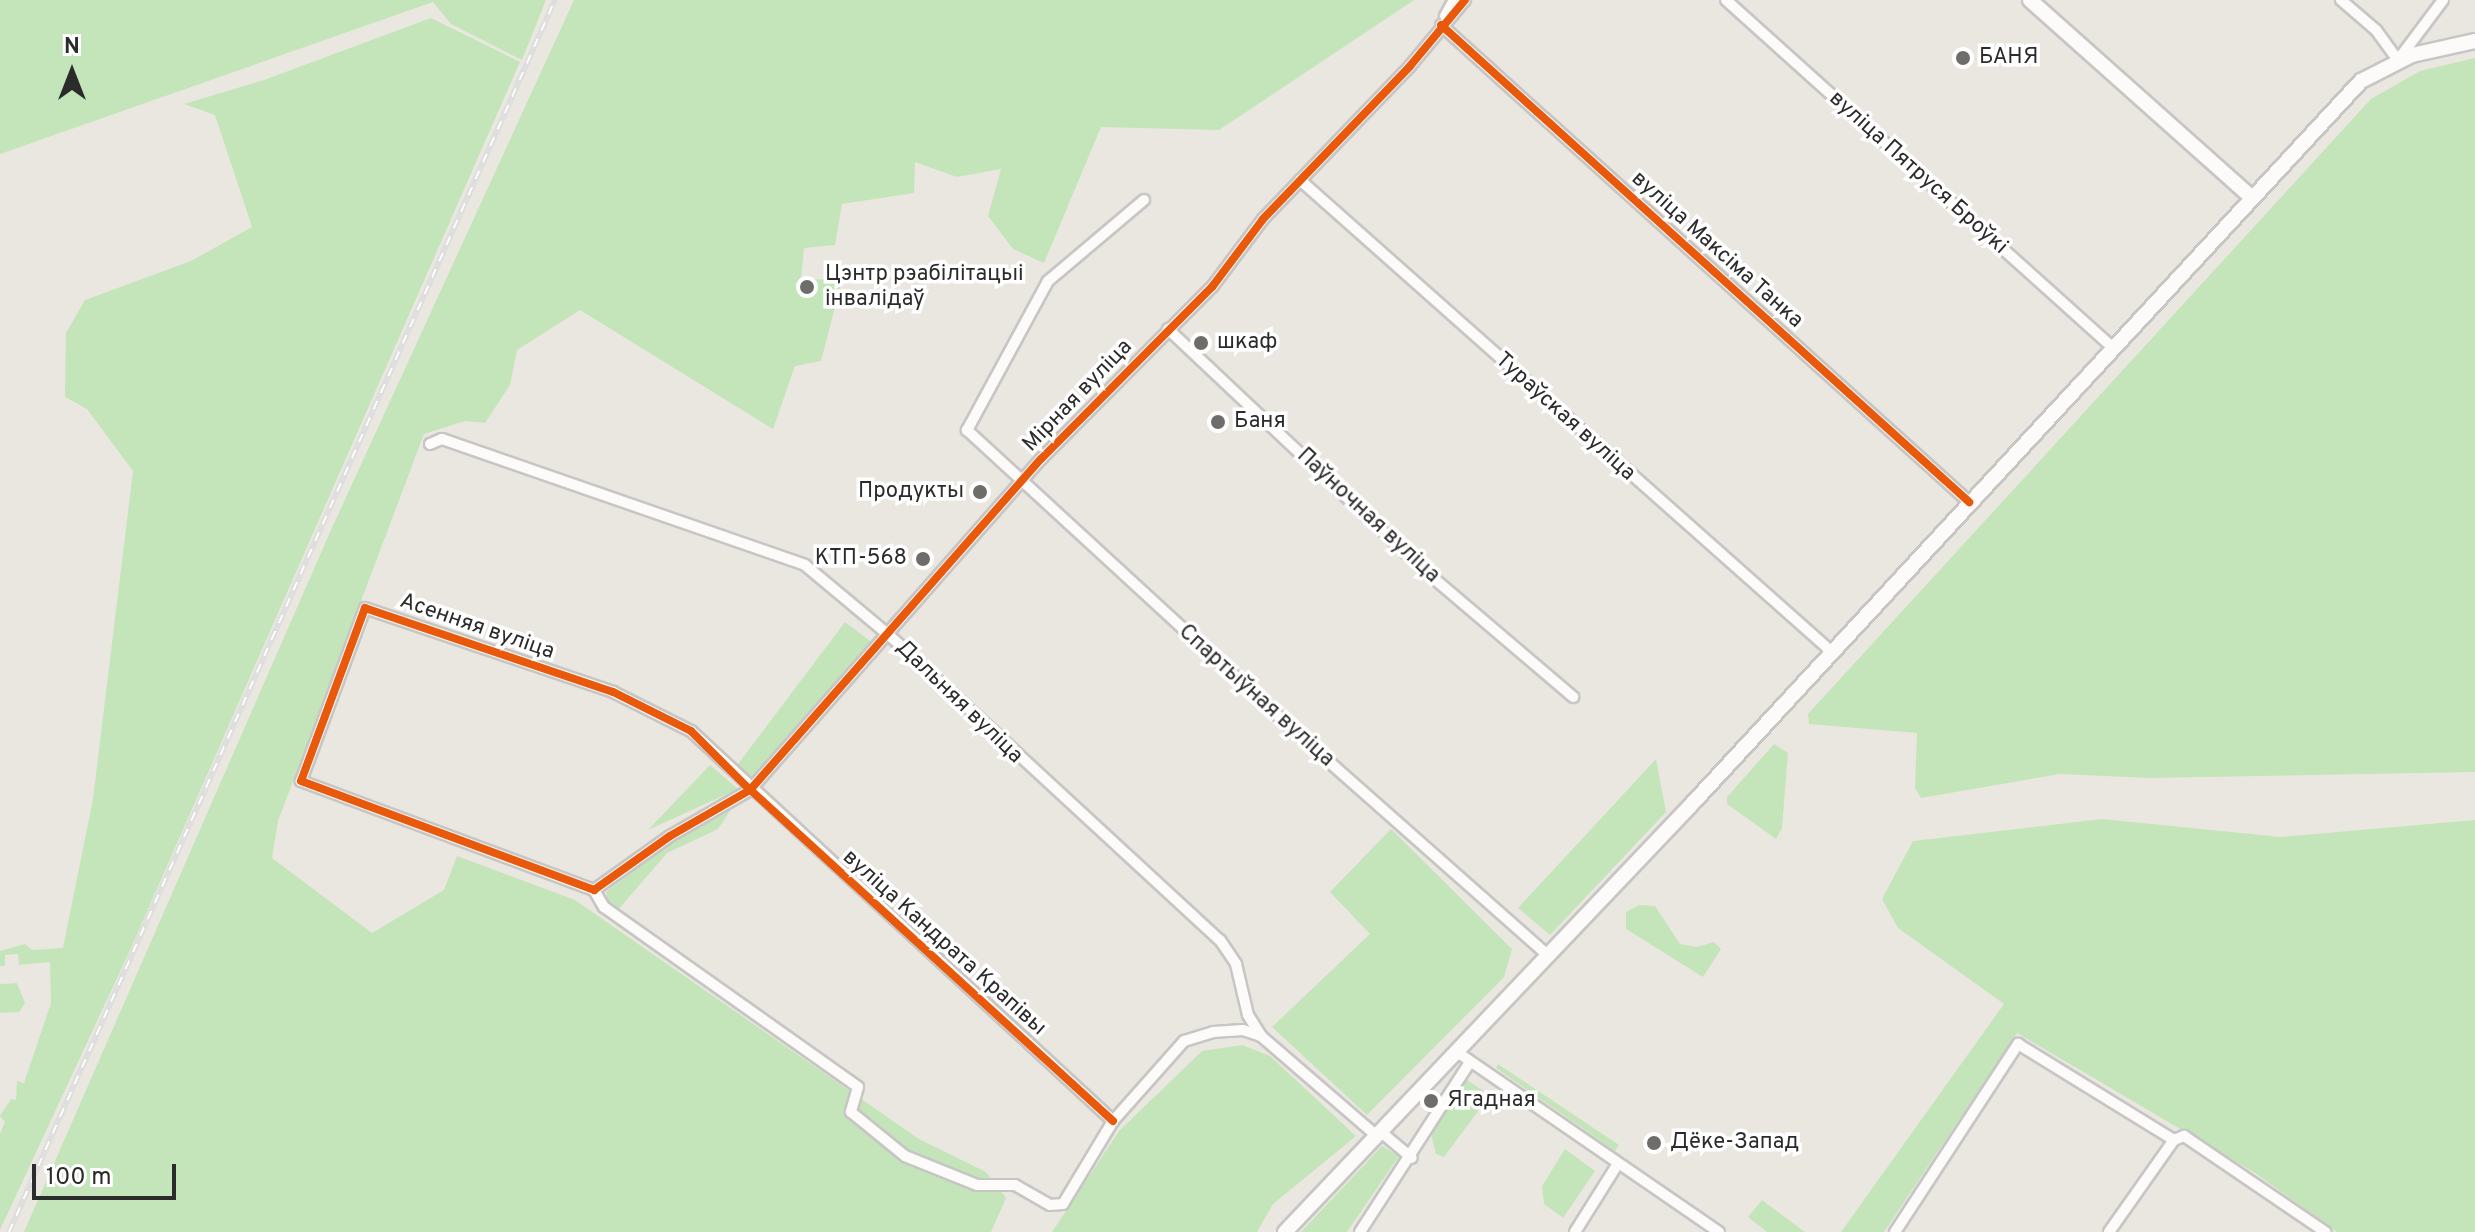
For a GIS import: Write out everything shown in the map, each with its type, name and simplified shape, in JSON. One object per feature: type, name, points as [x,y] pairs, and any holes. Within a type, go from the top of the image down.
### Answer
[{"type":"main road","points":[[2030,0],[2250,196]]},
{"type":"main road","points":[[1285,1232],[1549,956],[2250,196],[2361,81],[2398,60],[2475,41]]},
{"type":"street","points":[[1441,25],[1454,0]]},
{"type":"street","name":"Мірная вуліца","points":[[594,890],[670,836],[750,790],[890,636],[1021,484],[1212,287],[1300,180],[1410,66],[1441,25],[1465,0]]},
{"type":"street","name":"вуліца Пятруся Броўкі","points":[[1726,0],[2111,346]]},
{"type":"street","points":[[2341,0],[2376,30],[2398,60],[2443,0]]},
{"type":"street","name":"вуліца Максіма Танка","points":[[1441,25],[1969,502]]},
{"type":"street","name":"Тураўская вуліца","points":[[1300,180],[1832,652]]},
{"type":"street","name":"Спартыўная вуліца","points":[[1144,200],[1093,238],[1048,281],[967,430],[1021,484],[1549,956]]},
{"type":"street","name":"Паўночная вуліца","points":[[1168,329],[1424,570],[1573,697]]},
{"type":"street","name":"Дальняя вуліца","points":[[430,444],[442,439],[786,555],[890,636],[1220,940],[1236,964],[1248,1015],[1261,1036]]},
{"type":"street","name":"Асенняя вуліца","points":[[594,890],[301,781],[365,608],[658,712],[691,731],[750,790]]},
{"type":"street","name":"вуліца Кандрата Крапівы","points":[[750,790],[1113,1121]]},
{"type":"street","points":[[594,890],[616,915],[858,1087],[851,1112],[905,1156],[977,1185],[1015,1185],[1057,1207],[1113,1121],[1196,1034],[1243,1030],[1261,1036],[1412,1158]]},
{"type":"street","points":[[1895,1232],[2018,1044],[2174,1140]]},
{"type":"street","points":[[1457,1052],[1617,1165],[1719,1232]]},
{"type":"street","points":[[1360,1232],[1412,1158],[1470,1062]]},
{"type":"street","points":[[2109,1232],[2174,1140],[2184,1136],[2325,1232]]},
{"type":"street","points":[[1575,1232],[1617,1165]]},
{"type":"green space","points":[[0,0],[546,0],[522,60],[451,24],[433,2],[0,154]]},
{"type":"green space","points":[[574,0],[1414,0],[1219,130],[1101,127],[1044,263],[1013,249],[988,216],[1001,169],[957,177],[915,162],[914,193],[842,204],[835,245],[804,248],[801,279],[842,280],[821,361],[795,366],[773,429],[580,310],[517,350],[510,385],[485,423],[465,421],[424,434],[278,821],[272,858],[372,933],[444,890],[457,856],[575,900],[919,1139],[986,1172],[1006,1198],[991,1232],[24,1232],[331,530]]},
{"type":"green space","points":[[431,18],[520,62],[131,948],[0,1230],[0,1134],[5,1122],[0,1116],[11,1099],[16,1100],[17,1081],[24,1083],[51,1003],[50,962],[19,965],[18,954],[5,955],[5,966],[0,966],[0,951],[25,944],[32,950],[63,948],[93,799],[133,471],[87,409],[65,397],[66,333],[85,300],[191,261],[252,227],[215,115],[184,104],[264,80]]},
{"type":"green space","points":[[2475,58],[2475,772],[2150,778],[2060,774],[1921,798],[1915,788],[1917,733],[1809,724],[1808,714],[2371,99],[2420,71]]},
{"type":"green space","points":[[845,622],[872,642],[764,785],[737,765]]},
{"type":"green space","points":[[1774,744],[1788,753],[1782,828],[1776,839],[1727,804],[1727,797]]},
{"type":"green space","points":[[1656,759],[1666,812],[1550,935],[1518,908]]},
{"type":"green space","points":[[710,765],[738,789],[648,830]]},
{"type":"green space","points":[[734,805],[718,829],[667,853],[617,911],[608,904],[606,892],[679,836]]},
{"type":"green space","points":[[2102,819],[2281,837],[2475,820],[2475,1232],[2337,1232],[2255,1173],[2017,1033],[1884,1232],[1841,1232],[2004,1004],[1898,928],[1882,899],[1913,841]]},
{"type":"green space","points":[[1391,829],[1512,949],[1504,977],[1367,1115],[1272,1027],[1370,934],[1330,892]]},
{"type":"green space","points":[[1639,905],[1655,906],[1680,944],[1697,947],[1714,942],[1721,949],[1703,977],[1626,929],[1626,912]]},
{"type":"green space","points":[[17,983],[25,1003],[19,1012],[0,1013],[0,984]]},
{"type":"green space","points":[[1242,1045],[1270,1056],[1356,1136],[1273,1204],[1257,1232],[1052,1232],[1119,1131],[1202,1051]]},
{"type":"green space","points":[[1498,1064],[1619,1145],[1615,1151],[1496,1068]]},
{"type":"green space","points":[[1464,1078],[1490,1095],[1444,1157],[1436,1154],[1431,1134]]},
{"type":"green space","points":[[1382,1146],[1399,1156],[1347,1232],[1301,1232]]},
{"type":"green space","points":[[1565,1149],[1595,1171],[1563,1218],[1544,1204],[1542,1186]]},
{"type":"green space","points":[[1762,1200],[1805,1232],[1767,1232],[1748,1217]]},
{"type":"railway","points":[[9,1232],[555,0]]},
{"type":"cycle path","points":[[1113,1121],[750,790],[691,731],[613,692],[365,608],[301,781],[594,890],[670,836],[750,790],[1041,459],[1212,287],[1263,219],[1410,66],[1465,0]]},
{"type":"cycle path","points":[[1441,25],[1969,502]]},
{"type":"place","name":"БАНЯ","points":[[1963,58]]},
{"type":"place","name":"Цэнтр рэабілітацыі інвалідаў","points":[[807,287]]},
{"type":"place","name":"шкаф","points":[[1201,343]]},
{"type":"place","name":"Баня","points":[[1218,422]]},
{"type":"place","name":"Продукты","points":[[980,492]]},
{"type":"place","name":"КТП-568","points":[[923,559]]},
{"type":"place","name":"Ягадная","points":[[1431,1101]]},
{"type":"place","name":"Дёке-Запад","points":[[1654,1143]]}]
